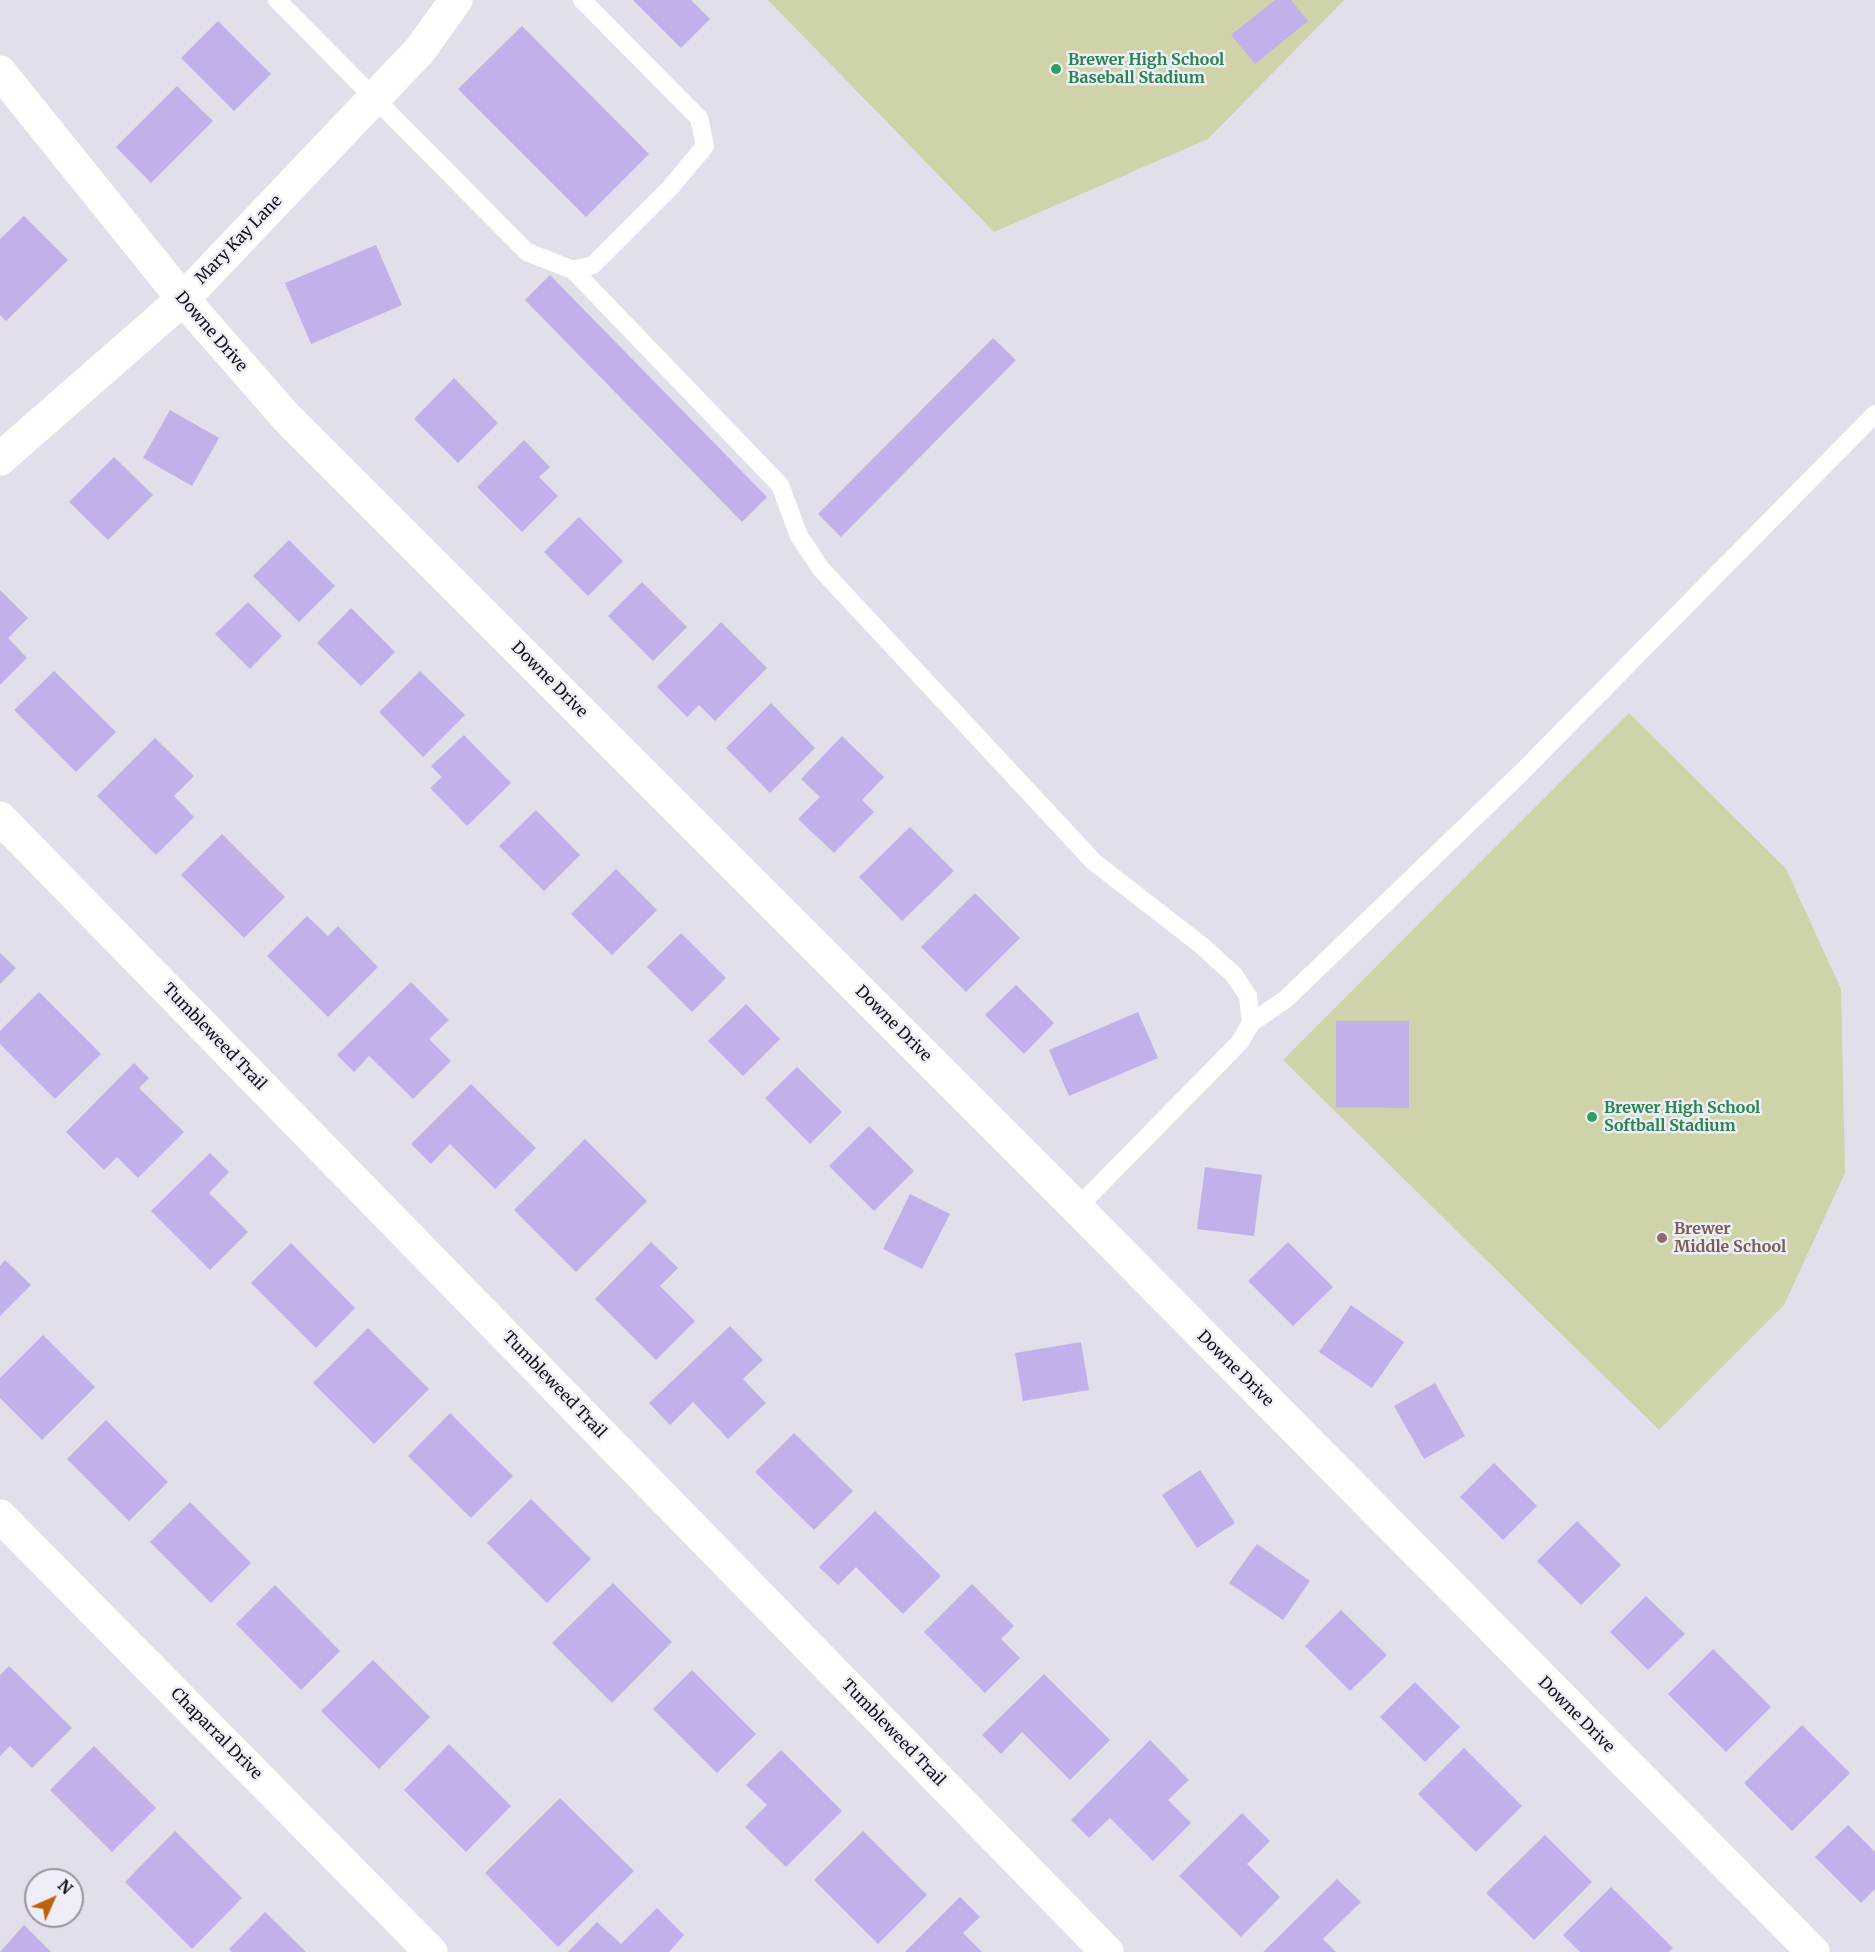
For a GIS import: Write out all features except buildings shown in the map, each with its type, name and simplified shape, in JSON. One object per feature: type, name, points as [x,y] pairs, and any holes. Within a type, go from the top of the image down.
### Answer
[{"type":"street","name":"Mary Kay Lane","points":[[0,459],[183,299],[420,50],[456,0]]},
{"type":"street","name":"Downe Drive","points":[[0,72],[183,299],[287,418],[1077,1208],[1813,1952]]},
{"type":"street","name":"Tumbleweed Trail","points":[[0,818],[1107,1952]]},
{"type":"street","name":"Chaparral Drive","points":[[0,1516],[431,1952]]},
{"type":"lane","points":[[277,0],[527,252],[573,270],[780,485],[799,536],[821,569],[1094,862],[1201,945],[1234,975],[1248,996],[1251,1023]]},
{"type":"lane","points":[[573,270],[593,265],[670,188],[705,146],[699,118],[582,0]]},
{"type":"lane","points":[[1077,1208],[1240,1042],[1251,1023],[1286,999],[1520,774],[1875,414]]},
{"type":"green space","name":"Brewer High School Baseball Stadium","points":[[768,0],[1344,0],[1208,139],[994,232]]},
{"type":"green space","name":"Brewer High School Softball Stadium","points":[[1629,713],[1786,869],[1841,989],[1845,1173],[1784,1305],[1659,1430],[1283,1060]]},
{"type":"place","name":"Brewer High School Baseball Stadium","points":[[1056,69]]},
{"type":"place","name":"Brewer High School Softball Stadium","points":[[1592,1117]]},
{"type":"place","name":"Brewer Middle School","points":[[1662,1238]]}]
